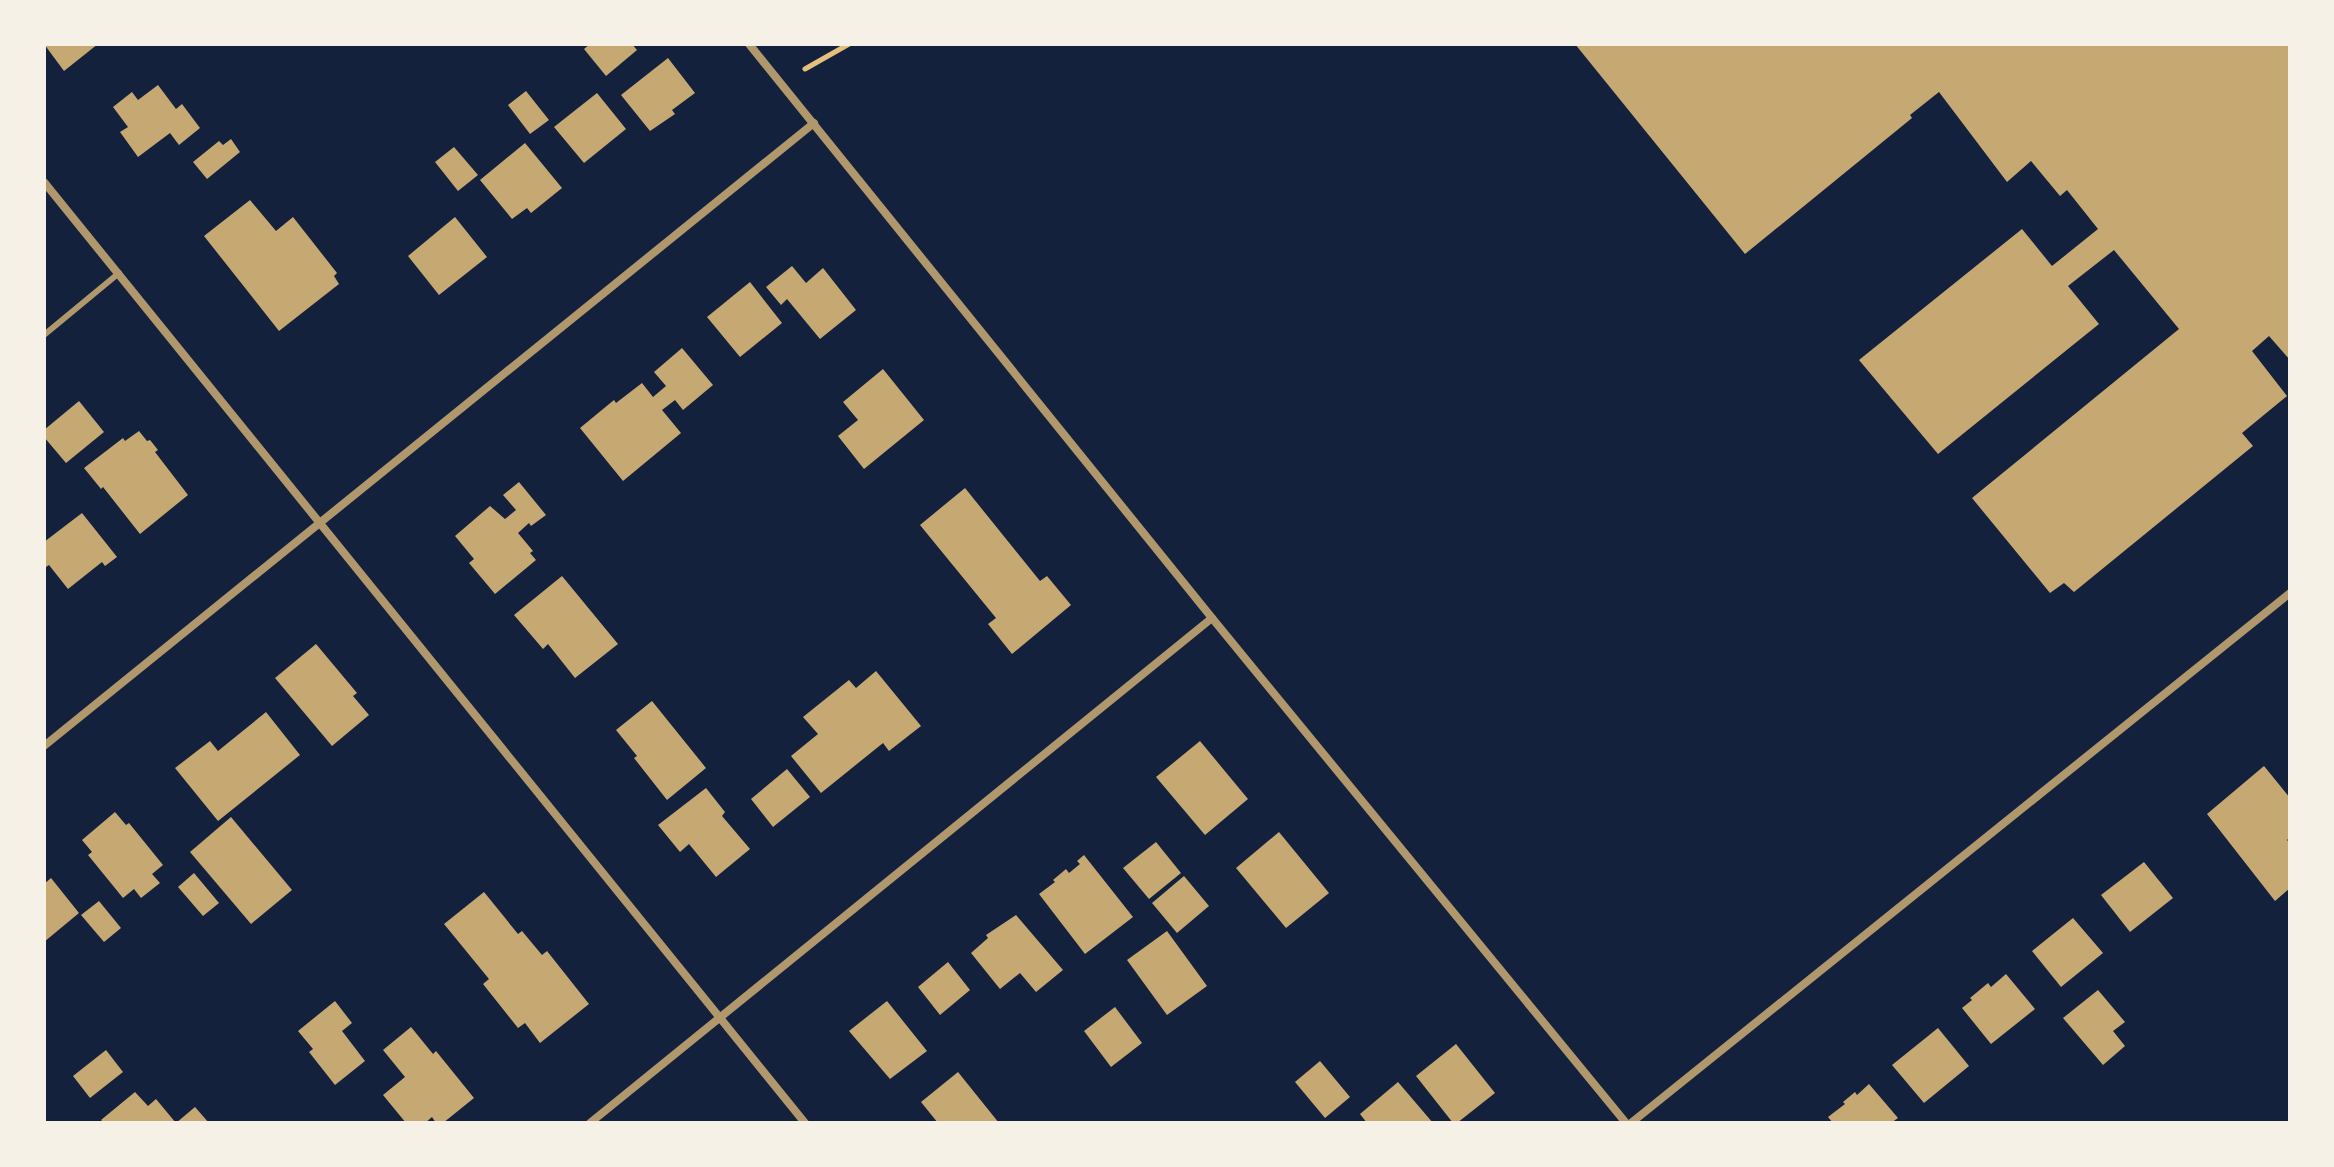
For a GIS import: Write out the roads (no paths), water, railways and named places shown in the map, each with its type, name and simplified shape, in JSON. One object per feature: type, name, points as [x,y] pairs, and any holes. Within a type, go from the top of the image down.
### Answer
[{"type":"street","points":[[749,44],[1212,618],[1629,1123],[2290,593]]},
{"type":"street","points":[[44,746],[814,123]]},
{"type":"street","points":[[44,182],[805,1123]]},
{"type":"street","points":[[590,1123],[1212,618]]},
{"type":"lane","points":[[44,335],[119,273]]}]
